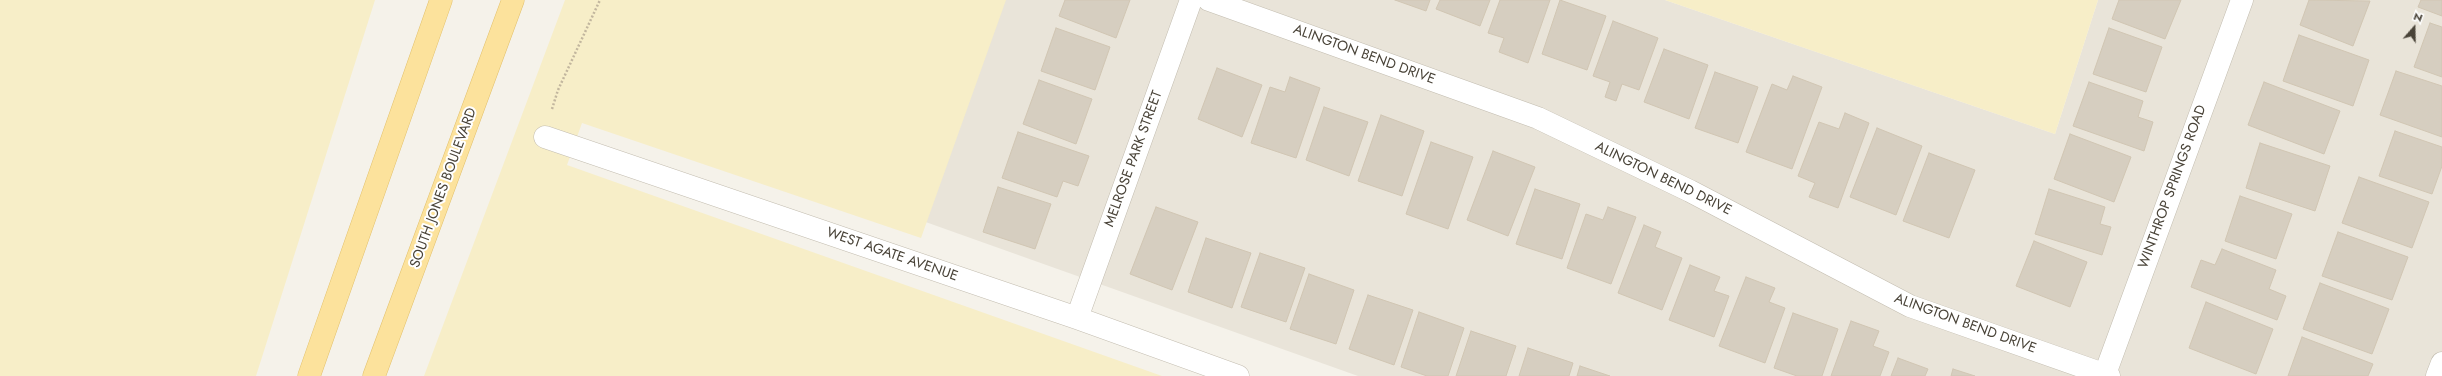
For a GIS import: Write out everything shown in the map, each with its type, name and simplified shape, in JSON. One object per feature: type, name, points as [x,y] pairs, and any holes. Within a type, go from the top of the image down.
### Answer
[{"type":"main road","points":[[309,376],[441,0]]},
{"type":"main road","name":"SOUTH JONES BOULEVARD","points":[[374,376],[513,0]]},
{"type":"street","name":"MELROSE PARK STREET","points":[[1078,318],[1191,0]]},
{"type":"street","name":"ALINGTON BEND DRIVE","points":[[1209,0],[1538,118],[1690,191],[1910,306],[2107,375]]},
{"type":"street","name":"WINTHROP SPRINGS ROAD","points":[[2107,375],[2242,0]]},
{"type":"street","name":"WEST AGATE AVENUE","points":[[545,137],[1078,318],[1238,376]]},
{"type":"street","points":[[2438,376],[2442,363]]},
{"type":"path","points":[[545,137],[558,90],[600,0]]},
{"type":"shaded area","points":[[1003,0],[1665,0],[2055,134],[2098,0],[2442,0],[2442,376],[1358,376],[920,220]]},
{"type":"sand","points":[[0,0],[375,0],[256,376],[0,376]]},
{"type":"sand","points":[[565,0],[1006,0],[921,238],[582,123],[567,165],[1162,376],[424,376]]},
{"type":"sand","points":[[1665,0],[2098,0],[2055,134]]},
{"type":"building","points":[[1065,0],[1130,0],[1116,38],[1059,16]]},
{"type":"building","points":[[1395,0],[1430,0],[1426,11]]},
{"type":"building","points":[[1440,0],[1490,0],[1480,26],[1436,9]]},
{"type":"building","points":[[1500,0],[1550,0],[1528,63],[1499,52],[1504,38],[1488,33]]},
{"type":"building","points":[[1560,0],[1606,16],[1587,70],[1542,54]]},
{"type":"building","points":[[2119,0],[2181,0],[2165,39],[2112,19]]},
{"type":"building","points":[[2309,0],[2370,1],[2353,46],[2300,25]]},
{"type":"building","points":[[2421,0],[2442,0],[2442,16],[2418,7]]},
{"type":"building","points":[[1613,21],[1658,38],[1639,90],[1622,84],[1616,101],[1605,97],[1610,82],[1593,76]]},
{"type":"building","points":[[2430,23],[2442,27],[2442,77],[2414,67]]},
{"type":"building","points":[[1056,28],[1110,47],[1095,90],[1041,71]]},
{"type":"building","points":[[2109,28],[2162,47],[2146,92],[2093,74]]},
{"type":"building","points":[[2299,35],[2369,60],[2353,106],[2283,81]]},
{"type":"building","points":[[1664,49],[1708,65],[1689,119],[1644,102]]},
{"type":"building","points":[[1217,68],[1262,85],[1242,137],[1198,119]]},
{"type":"building","points":[[2396,71],[2442,86],[2442,137],[2380,115]]},
{"type":"building","points":[[1715,72],[1758,87],[1738,143],[1695,128]]},
{"type":"building","points":[[1793,76],[1822,87],[1792,169],[1746,152],[1772,84],[1787,90]]},
{"type":"building","points":[[1290,77],[1320,88],[1296,158],[1251,143],[1270,87],[1285,92]]},
{"type":"building","points":[[1039,80],[1092,99],[1076,144],[1023,124]]},
{"type":"building","points":[[2089,82],[2143,101],[2138,117],[2153,122],[2144,151],[2073,126]]},
{"type":"building","points":[[2264,82],[2340,111],[2324,154],[2248,125]]},
{"type":"building","points":[[1324,107],[1368,122],[1349,176],[1306,160]]},
{"type":"building","points":[[1845,113],[1869,123],[1838,208],[1809,197],[1815,183],[1798,176],[1819,122],[1839,129]]},
{"type":"building","points":[[1381,115],[1424,131],[1402,196],[1358,181]]},
{"type":"building","points":[[1877,128],[1922,146],[1896,215],[1850,197]]},
{"type":"building","points":[[2395,131],[2442,147],[2442,166],[2432,194],[2379,176]]},
{"type":"building","points":[[1018,132],[1089,156],[1078,186],[1063,181],[1057,197],[1002,178]]},
{"type":"building","points":[[2070,134],[2131,157],[2114,202],[2054,179]]},
{"type":"building","points":[[1431,142],[1473,157],[1448,229],[1406,214]]},
{"type":"building","points":[[2260,143],[2330,166],[2315,211],[2246,188]]},
{"type":"building","points":[[1493,151],[1535,167],[1508,236],[1467,220]]},
{"type":"building","points":[[1929,153],[1975,170],[1949,238],[1903,221]]},
{"type":"building","points":[[2359,177],[2429,202],[2412,248],[2342,223]]},
{"type":"building","points":[[998,187],[1051,204],[1035,249],[983,232]]},
{"type":"building","points":[[1535,189],[1580,204],[1562,259],[1516,244]]},
{"type":"building","points":[[2049,189],[2105,207],[2100,224],[2111,227],[2102,255],[2035,234]]},
{"type":"building","points":[[2240,196],[2292,214],[2276,259],[2225,241]]},
{"type":"building","points":[[1156,207],[1198,222],[1172,290],[1130,274]]},
{"type":"building","points":[[1608,207],[1636,217],[1611,284],[1567,268],[1586,214],[1603,220]]},
{"type":"building","points":[[1644,225],[1661,232],[1655,247],[1682,258],[1662,310],[1618,293]]},
{"type":"building","points":[[2338,232],[2408,257],[2392,300],[2322,276]]},
{"type":"building","points":[[1206,238],[1251,253],[1232,308],[1188,292]]},
{"type":"building","points":[[2034,241],[2087,262],[2070,307],[2016,286]]},
{"type":"building","points":[[2222,249],[2276,270],[2269,289],[2286,296],[2277,320],[2191,287],[2201,260],[2215,265]]},
{"type":"building","points":[[1260,253],[1305,268],[1286,322],[1241,307]]},
{"type":"building","points":[[1690,265],[1720,277],[1714,291],[1729,296],[1714,337],[1669,320]]},
{"type":"building","points":[[1309,274],[1354,290],[1336,344],[1290,329]]},
{"type":"building","points":[[1746,277],[1775,288],[1769,302],[1785,308],[1765,363],[1719,346]]},
{"type":"building","points":[[2320,283],[2389,309],[2372,354],[2303,329]]},
{"type":"building","points":[[1368,295],[1413,310],[1394,365],[1349,349]]},
{"type":"building","points":[[2206,302],[2273,329],[2256,374],[2189,348]]},
{"type":"building","points":[[1419,312],[1464,328],[1448,376],[1427,376],[1401,367]]},
{"type":"building","points":[[1793,313],[1838,329],[1822,376],[1797,376],[1774,368]]},
{"type":"building","points":[[1851,321],[1879,331],[1873,346],[1889,352],[1880,376],[1831,376]]},
{"type":"building","points":[[1471,331],[1516,346],[1506,376],[1456,376]]},
{"type":"building","points":[[2302,337],[2373,364],[2368,376],[2288,376]]},
{"type":"building","points":[[1528,348],[1573,363],[1569,376],[1519,376]]},
{"type":"building","points":[[1898,358],[1928,369],[1925,376],[1891,376]]},
{"type":"building","points":[[1580,366],[1610,376],[1577,376]]},
{"type":"building","points":[[1953,369],[1975,376],[1951,376]]}]
